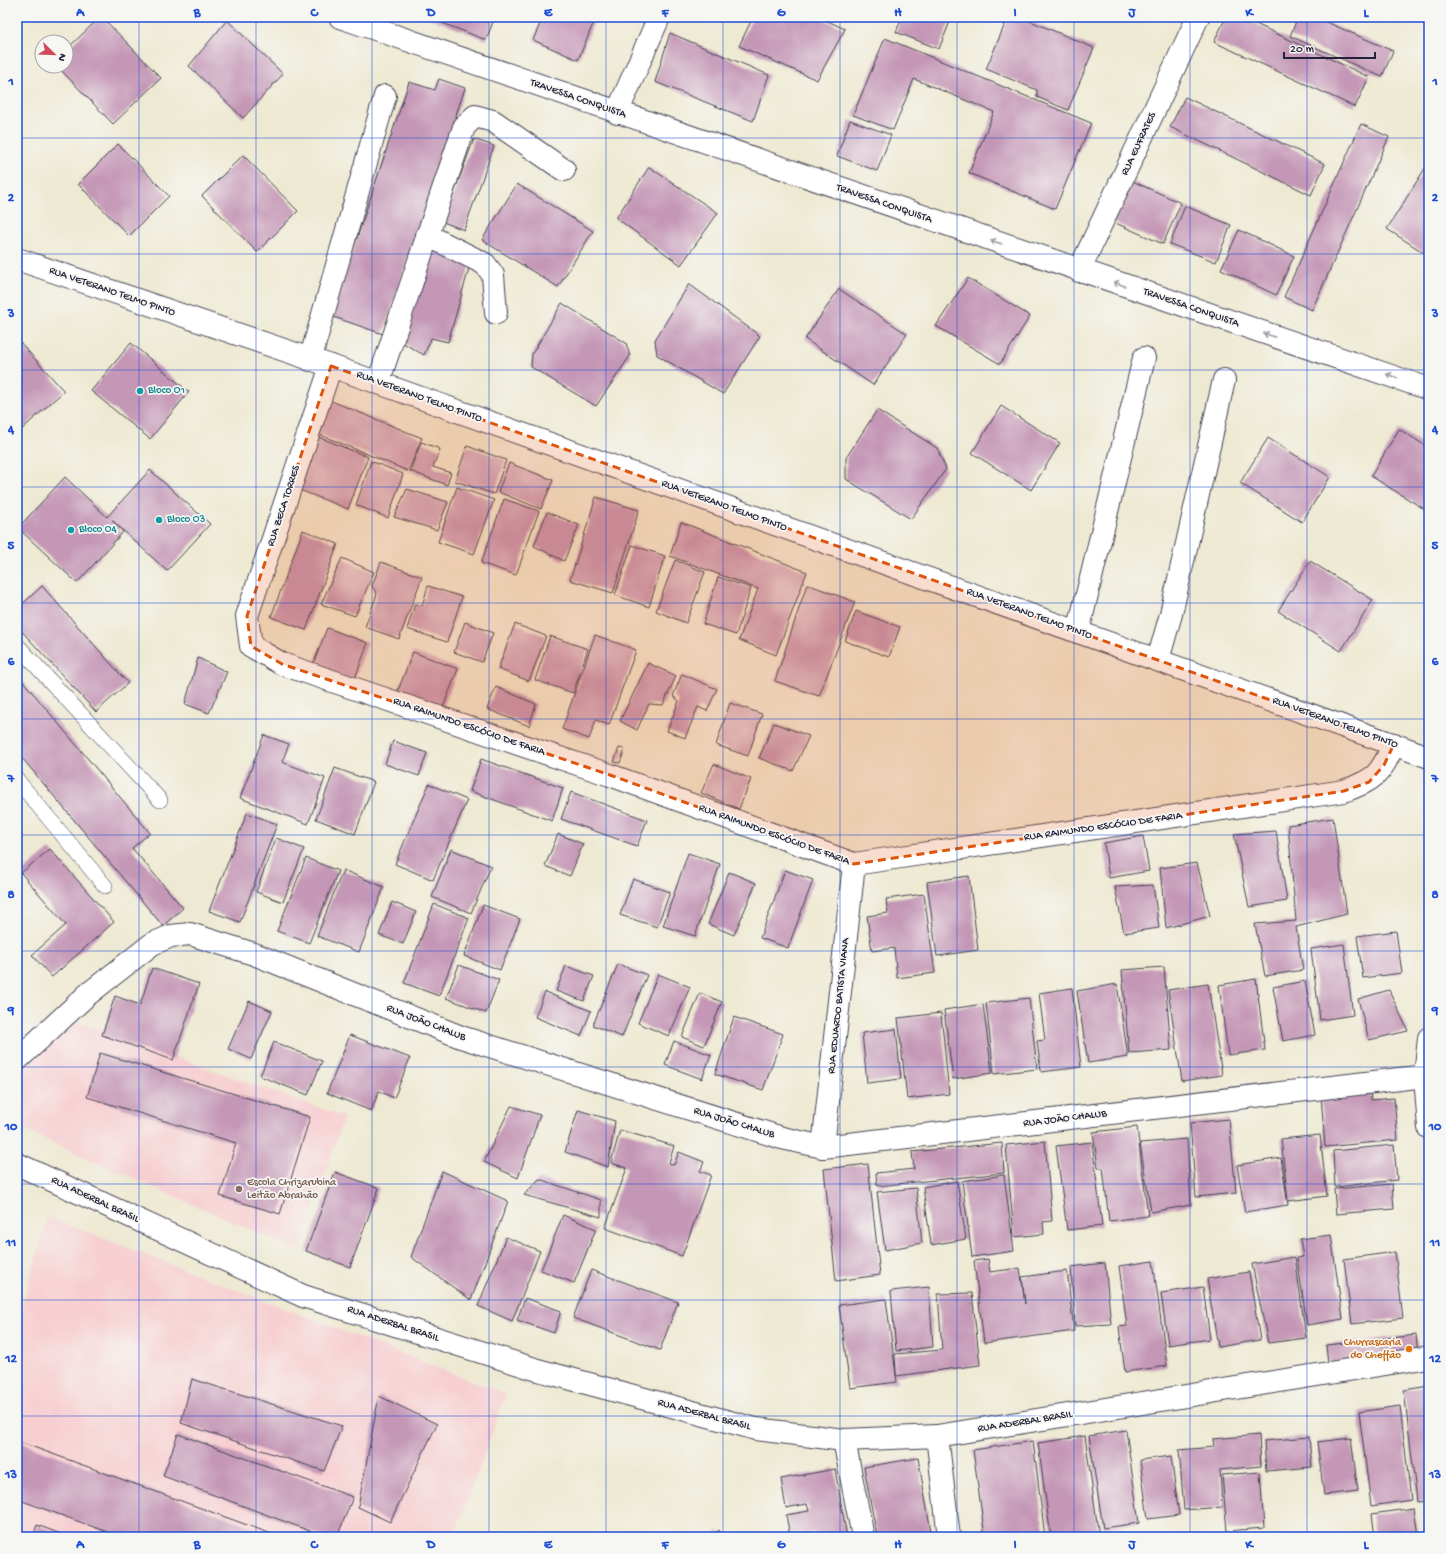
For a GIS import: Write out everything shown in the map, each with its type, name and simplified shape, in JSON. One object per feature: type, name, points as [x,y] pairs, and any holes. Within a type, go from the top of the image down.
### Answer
[{"type":"street","name":"TRAVESSA CONQUISTA","points":[[340,17],[1079,271],[1429,389]]},
{"type":"street","points":[[617,113],[659,17]]},
{"type":"street","name":"RUA EUFRATES","points":[[1079,271],[1198,17]]},
{"type":"street","points":[[310,360],[385,96]]},
{"type":"street","points":[[378,383],[464,127],[475,116],[493,121],[564,170]]},
{"type":"street","points":[[427,235],[485,264],[492,275],[496,313]]},
{"type":"street","name":"RUA VETERANO TELMO PINTO","points":[[17,260],[331,366],[1429,757]]},
{"type":"street","points":[[1078,632],[1144,358]]},
{"type":"street","name":"RUA ZECA TORRES","points":[[251,646],[247,616],[331,366]]},
{"type":"street","points":[[1158,660],[1171,614],[1224,380]]},
{"type":"street","name":"RUA RAIMUNDO ESCÓCIO DE FARIA","points":[[251,646],[282,664],[610,775],[854,864],[1344,791],[1369,782],[1384,765],[1394,744]]},
{"type":"street","name":"RUA EDUARDO BATISTA VIANA","points":[[823,1147],[854,864]]},
{"type":"street","name":"RUA JOÃO CHALUB","points":[[17,1060],[87,995],[152,944],[171,936],[190,934],[254,954],[461,1037],[782,1138],[823,1147],[1425,1076]]},
{"type":"street","points":[[1429,1038],[1425,1076],[1429,1128]]},
{"type":"street","name":"RUA ADERBAL BRASIL","points":[[17,1164],[303,1296],[538,1370],[756,1429],[844,1440],[937,1436],[1429,1357]]},
{"type":"street","points":[[937,1436],[949,1537]]},
{"type":"street","points":[[844,1440],[863,1537]]},
{"type":"lane","points":[[17,645],[160,800]]},
{"type":"lane","points":[[17,780],[105,886]]},
{"type":"highlighted area","points":[[331,366],[1394,744],[1384,765],[1369,782],[1344,791],[854,864],[610,775],[282,664],[251,646],[247,616]]},
{"type":"shaded area","name":"Escola Chrizarubina Leitão Abrahão","points":[[76,1021],[344,1117],[299,1251],[17,1127],[17,1072]]},
{"type":"shaded area","points":[[48,1217],[506,1394],[454,1537],[17,1537],[17,1322]]},
{"type":"building","points":[[100,17],[102,17],[161,78],[113,124],[65,74],[74,74],[74,42]]},
{"type":"building","points":[[427,17],[495,17],[486,40]]},
{"type":"building","points":[[543,17],[596,17],[578,60],[533,40]]},
{"type":"building","points":[[753,17],[819,17],[845,29],[817,80],[739,46]]},
{"type":"building","points":[[902,17],[945,17],[951,19],[939,49],[896,32]]},
{"type":"building","points":[[1008,17],[1021,17],[1094,48],[1068,110],[1037,97],[1037,90],[986,69]]},
{"type":"building","points":[[1226,17],[1241,17],[1369,77],[1355,107],[1214,42]]},
{"type":"building","points":[[1298,17],[1315,17],[1393,51],[1382,77],[1290,36]]},
{"type":"building","points":[[227,20],[283,74],[243,118],[189,66]]},
{"type":"building","points":[[670,33],[769,75],[753,121],[655,82]]},
{"type":"building","points":[[885,38],[1091,123],[1055,209],[969,173],[994,112],[914,79],[893,130],[853,115]]},
{"type":"building","points":[[439,79],[465,88],[383,334],[331,316],[409,82],[435,90]]},
{"type":"building","points":[[1185,97],[1325,164],[1311,195],[1170,127]]},
{"type":"building","points":[[850,120],[891,135],[877,171],[837,156]]},
{"type":"building","points":[[1361,124],[1389,137],[1312,310],[1284,297]]},
{"type":"building","points":[[474,139],[494,146],[464,230],[443,222]]},
{"type":"building","points":[[118,144],[169,196],[129,236],[78,184]]},
{"type":"building","points":[[243,155],[298,211],[257,252],[202,196]]},
{"type":"building","points":[[1429,162],[1429,256],[1387,229]]},
{"type":"building","points":[[649,167],[718,213],[681,265],[616,218]]},
{"type":"building","points":[[1130,180],[1181,203],[1163,244],[1111,221]]},
{"type":"building","points":[[517,184],[593,231],[558,287],[482,240]]},
{"type":"building","points":[[1185,206],[1231,225],[1216,262],[1170,244]]},
{"type":"building","points":[[1239,230],[1294,256],[1276,295],[1221,269]]},
{"type":"building","points":[[431,248],[470,265],[448,342],[431,338],[424,355],[403,343]]},
{"type":"building","points":[[968,278],[1030,316],[1000,364],[936,326]]},
{"type":"building","points":[[689,284],[760,336],[723,394],[657,355],[655,340]]},
{"type":"building","points":[[839,289],[907,334],[873,385],[805,339]]},
{"type":"building","points":[[562,303],[626,343],[630,356],[596,406],[531,367],[532,354]]},
{"type":"building","points":[[17,339],[64,391],[20,431],[17,427]]},
{"type":"building","name":"Bloco O1","points":[[131,343],[189,392],[150,439],[91,391]]},
{"type":"building","points":[[329,400],[422,438],[408,471],[316,433]]},
{"type":"building","points":[[1001,406],[1060,443],[1031,490],[972,453]]},
{"type":"building","points":[[877,410],[937,448],[946,469],[911,519],[846,479],[846,458]]},
{"type":"building","points":[[1399,429],[1429,448],[1429,512],[1371,476]]},
{"type":"building","points":[[316,436],[368,457],[348,509],[297,489]]},
{"type":"building","points":[[1268,438],[1330,477],[1302,522],[1240,483]]},
{"type":"building","points":[[421,442],[440,449],[433,467],[451,473],[447,485],[410,471]]},
{"type":"building","points":[[467,446],[506,460],[494,494],[455,481]]},
{"type":"building","points":[[371,461],[403,474],[388,518],[356,505]]},
{"type":"building","points":[[509,463],[553,480],[541,509],[498,492]]},
{"type":"building","points":[[150,470],[210,524],[167,571],[112,520],[123,532],[77,583],[18,528],[65,477],[107,517]]},
{"type":"building","points":[[457,487],[494,500],[474,554],[438,542]]},
{"type":"building","points":[[407,489],[448,502],[437,530],[394,517]]},
{"type":"building","points":[[596,497],[639,510],[613,593],[570,580]]},
{"type":"building","points":[[504,499],[539,511],[516,575],[481,563]]},
{"type":"building","points":[[547,512],[579,525],[564,561],[534,546]]},
{"type":"building","points":[[681,522],[807,572],[776,655],[739,640],[758,589],[670,556]]},
{"type":"building","points":[[303,530],[338,544],[306,630],[271,617]]},
{"type":"building","points":[[632,545],[665,556],[649,607],[615,595]]},
{"type":"building","points":[[342,558],[374,572],[355,616],[321,604]]},
{"type":"building","points":[[675,560],[705,572],[686,623],[656,611]]},
{"type":"building","points":[[1310,561],[1373,600],[1341,651],[1278,611]]},
{"type":"building","points":[[381,562],[422,577],[399,639],[365,627],[377,594],[372,586]]},
{"type":"building","points":[[718,577],[751,588],[736,635],[703,624]]},
{"type":"building","points":[[807,584],[855,602],[819,696],[775,681]]},
{"type":"building","points":[[42,586],[128,683],[96,712],[17,626],[17,609]]},
{"type":"building","points":[[428,586],[462,597],[447,642],[407,629],[415,604],[422,606]]},
{"type":"building","points":[[856,611],[900,627],[889,657],[845,641]]},
{"type":"building","points":[[465,622],[493,633],[482,662],[454,652]]},
{"type":"building","points":[[515,624],[546,636],[529,681],[498,669]]},
{"type":"building","points":[[327,628],[368,643],[354,681],[313,665]]},
{"type":"building","points":[[595,635],[636,650],[609,725],[596,720],[589,739],[562,729]]},
{"type":"building","points":[[550,636],[588,649],[573,693],[535,680]]},
{"type":"building","points":[[413,652],[458,669],[442,710],[397,693]]},
{"type":"building","points":[[198,658],[227,672],[209,713],[185,704]]},
{"type":"building","points":[[648,663],[676,676],[663,705],[649,704],[637,730],[620,721]]},
{"type":"building","points":[[17,674],[150,833],[132,848],[183,908],[163,926],[17,752]]},
{"type":"building","points":[[682,674],[717,689],[707,711],[698,707],[685,738],[667,731],[679,701],[673,696]]},
{"type":"building","points":[[496,687],[536,704],[529,726],[487,709]]},
{"type":"building","points":[[730,703],[762,714],[748,756],[716,745]]},
{"type":"building","points":[[774,723],[809,736],[793,771],[759,758]]},
{"type":"building","points":[[264,735],[289,744],[282,762],[325,778],[308,824],[240,798]]},
{"type":"building","points":[[393,741],[427,753],[419,776],[385,764]]},
{"type":"building","points":[[619,748],[625,749],[620,763],[614,762]]},
{"type":"building","points":[[481,759],[563,788],[552,821],[470,791]]},
{"type":"building","points":[[714,764],[751,779],[739,809],[701,793]]},
{"type":"building","points":[[335,768],[374,782],[355,834],[316,819]]},
{"type":"building","points":[[429,784],[467,800],[433,880],[395,864]]},
{"type":"building","points":[[571,792],[647,820],[637,846],[561,819]]},
{"type":"building","points":[[247,813],[277,824],[240,922],[209,911]]},
{"type":"building","points":[[1333,818],[1347,914],[1296,927],[1303,970],[1265,976],[1255,924],[1296,921],[1288,825]]},
{"type":"building","points":[[1276,831],[1287,901],[1249,907],[1234,834]]},
{"type":"building","points":[[558,834],[583,844],[570,876],[545,866]]},
{"type":"building","points":[[1143,836],[1149,871],[1109,878],[1104,843]]},
{"type":"building","points":[[276,838],[304,849],[283,902],[256,892]]},
{"type":"building","points":[[50,849],[114,922],[52,977],[32,955],[66,925],[21,873]]},
{"type":"building","points":[[451,849],[491,866],[471,913],[432,897]]},
{"type":"building","points":[[688,853],[720,864],[695,936],[663,926]]},
{"type":"building","points":[[306,858],[338,871],[309,943],[277,931]]},
{"type":"building","points":[[1197,863],[1210,916],[1166,928],[1160,868]]},
{"type":"building","points":[[343,870],[384,887],[359,952],[317,936]]},
{"type":"building","points":[[785,870],[813,880],[788,948],[760,938]]},
{"type":"building","points":[[729,872],[756,883],[734,935],[708,924]]},
{"type":"building","points":[[969,876],[978,950],[937,956],[927,882]]},
{"type":"building","points":[[633,879],[670,892],[657,927],[620,915]]},
{"type":"building","points":[[1153,885],[1159,928],[1124,933],[1115,887]]},
{"type":"building","points":[[924,894],[935,973],[897,978],[894,948],[872,951],[867,916],[888,913],[886,899]]},
{"type":"building","points":[[392,902],[416,912],[403,944],[379,935]]},
{"type":"building","points":[[434,904],[469,918],[439,996],[404,983]]},
{"type":"building","points":[[483,905],[520,919],[500,970],[464,956]]},
{"type":"building","points":[[1396,931],[1402,973],[1363,978],[1357,936]]},
{"type":"building","points":[[1344,944],[1353,1015],[1320,1020],[1311,949]]},
{"type":"building","points":[[618,964],[647,975],[622,1037],[593,1025]]},
{"type":"building","points":[[459,965],[499,980],[486,1013],[446,998]]},
{"type":"building","points":[[566,966],[594,976],[584,1001],[556,991]]},
{"type":"building","points":[[1164,967],[1171,1050],[1129,1053],[1122,970]]},
{"type":"building","points":[[152,968],[199,984],[173,1060],[102,1035],[115,996],[140,1005]]},
{"type":"building","points":[[658,974],[690,987],[669,1036],[638,1023]]},
{"type":"building","points":[[1256,979],[1265,1050],[1228,1055],[1219,985]]},
{"type":"building","points":[[1305,981],[1315,1035],[1283,1041],[1273,987]]},
{"type":"building","points":[[1117,984],[1128,1057],[1088,1063],[1077,991]]},
{"type":"building","points":[[1208,984],[1222,1075],[1182,1081],[1168,990]]},
{"type":"building","points":[[1072,988],[1081,1067],[1041,1072],[1037,1041],[1045,1040],[1039,993]]},
{"type":"building","points":[[1389,990],[1408,1031],[1369,1040],[1358,999]]},
{"type":"building","points":[[545,992],[591,1011],[581,1036],[535,1017]]},
{"type":"building","points":[[700,993],[722,1002],[704,1046],[682,1037]]},
{"type":"building","points":[[1029,998],[1037,1069],[994,1074],[986,1003]]},
{"type":"building","points":[[249,1001],[272,1011],[251,1059],[228,1049]]},
{"type":"building","points":[[983,1004],[992,1073],[953,1079],[944,1010]]},
{"type":"building","points":[[941,1013],[949,1094],[907,1099],[898,1018]]},
{"type":"building","points":[[734,1017],[783,1034],[763,1090],[715,1074]]},
{"type":"building","points":[[896,1029],[901,1079],[867,1083],[862,1033]]},
{"type":"building","points":[[350,1035],[410,1058],[394,1098],[379,1091],[371,1111],[327,1093]]},
{"type":"building","points":[[674,1041],[711,1055],[702,1079],[665,1065]]},
{"type":"building","points":[[274,1042],[322,1061],[308,1095],[260,1076]]},
{"type":"building","points":[[100,1053],[310,1117],[280,1214],[220,1196],[236,1143],[87,1097]]},
{"type":"building","points":[[1370,1090],[1371,1100],[1394,1098],[1398,1140],[1325,1147],[1321,1095]]},
{"type":"building","points":[[511,1106],[540,1115],[518,1178],[484,1162]]},
{"type":"building","points":[[578,1110],[615,1121],[608,1167],[565,1152]]},
{"type":"building","points":[[1229,1119],[1236,1193],[1196,1197],[1190,1123]]},
{"type":"building","points":[[1137,1127],[1148,1216],[1109,1221],[1103,1168],[1098,1168],[1093,1132]]},
{"type":"building","points":[[620,1130],[674,1146],[669,1163],[674,1165],[679,1152],[704,1162],[700,1171],[711,1175],[682,1256],[605,1228],[627,1168],[611,1163]]},
{"type":"building","points":[[1320,1135],[1327,1196],[1288,1201],[1281,1139]]},
{"type":"building","points":[[1187,1139],[1191,1205],[1151,1212],[1140,1143]]},
{"type":"building","points":[[1045,1141],[1052,1221],[1043,1222],[1044,1234],[1014,1237],[1006,1145]]},
{"type":"building","points":[[1092,1142],[1102,1226],[1067,1230],[1056,1146]]},
{"type":"building","points":[[1002,1143],[1004,1173],[877,1186],[876,1173],[914,1169],[912,1152]]},
{"type":"building","points":[[1394,1145],[1397,1180],[1335,1187],[1333,1151]]},
{"type":"building","points":[[1281,1158],[1288,1205],[1245,1212],[1237,1165]]},
{"type":"building","points":[[868,1164],[880,1275],[836,1281],[824,1169]]},
{"type":"building","points":[[442,1171],[508,1201],[471,1300],[411,1257]]},
{"type":"building","points":[[335,1172],[379,1188],[350,1267],[306,1251]]},
{"type":"building","points":[[1004,1175],[1014,1251],[972,1257],[962,1181]]},
{"type":"building","points":[[539,1179],[601,1200],[601,1217],[524,1195]]},
{"type":"building","points":[[957,1181],[966,1239],[931,1245],[923,1187]]},
{"type":"building","points":[[1392,1184],[1394,1209],[1336,1214],[1334,1189]]},
{"type":"building","points":[[916,1188],[922,1243],[885,1250],[877,1192]]},
{"type":"building","points":[[563,1215],[596,1229],[574,1283],[541,1270]]},
{"type":"building","points":[[1331,1235],[1343,1319],[1307,1325],[1297,1258],[1303,1257],[1300,1239]]},
{"type":"building","points":[[506,1237],[540,1251],[512,1321],[478,1306]]},
{"type":"building","points":[[1395,1252],[1403,1318],[1352,1324],[1344,1259]]},
{"type":"building","points":[[1295,1257],[1306,1338],[1268,1343],[1252,1264]]},
{"type":"building","points":[[988,1259],[990,1272],[1020,1268],[1025,1304],[1022,1277],[1067,1271],[1074,1331],[984,1343],[974,1261]]},
{"type":"building","points":[[1153,1261],[1167,1366],[1125,1372],[1119,1327],[1127,1326],[1119,1266]]},
{"type":"building","points":[[1105,1263],[1111,1324],[1075,1326],[1071,1267]]},
{"type":"building","points":[[591,1270],[678,1302],[660,1350],[573,1318]]},
{"type":"building","points":[[1249,1272],[1260,1340],[1218,1347],[1207,1279]]},
{"type":"building","points":[[929,1287],[933,1347],[896,1351],[891,1291]]},
{"type":"building","points":[[1203,1287],[1210,1339],[1168,1345],[1161,1293]]},
{"type":"building","points":[[972,1293],[980,1365],[896,1376],[895,1354],[942,1350],[938,1294]]},
{"type":"building","points":[[525,1298],[561,1311],[554,1333],[517,1320]]},
{"type":"building","points":[[886,1299],[897,1382],[850,1388],[839,1305]]},
{"type":"building","points":[[1416,1335],[1418,1353],[1328,1364],[1326,1345]]},
{"type":"building","points":[[192,1379],[342,1426],[324,1471],[181,1423]]},
{"type":"building","points":[[1429,1386],[1429,1501],[1417,1502],[1404,1390]]},
{"type":"building","points":[[379,1396],[437,1424],[390,1522],[358,1507]]},
{"type":"building","points":[[1400,1406],[1411,1500],[1371,1506],[1359,1412]]},
{"type":"building","points":[[1126,1430],[1139,1523],[1103,1528],[1089,1436]]},
{"type":"building","points":[[178,1434],[353,1497],[337,1537],[326,1537],[163,1476]]},
{"type":"building","points":[[1259,1435],[1261,1466],[1220,1470],[1222,1507],[1184,1510],[1179,1450],[1214,1447],[1213,1439]]},
{"type":"building","points":[[1085,1436],[1099,1537],[1051,1537],[1038,1443]]},
{"type":"building","points":[[1309,1437],[1312,1467],[1266,1471],[1264,1441]]},
{"type":"building","points":[[1351,1438],[1358,1491],[1324,1495],[1317,1442]]},
{"type":"building","points":[[17,1441],[280,1537],[121,1537],[17,1499]]},
{"type":"building","points":[[1033,1441],[1045,1537],[985,1537],[973,1450]]},
{"type":"building","points":[[1171,1456],[1179,1515],[1148,1519],[1140,1460]]},
{"type":"building","points":[[918,1458],[932,1537],[877,1537],[864,1467]]},
{"type":"building","points":[[835,1469],[847,1537],[816,1537],[814,1532],[790,1536],[786,1515],[809,1511],[807,1504],[786,1508],[781,1479]]},
{"type":"building","points":[[1260,1472],[1264,1528],[1227,1531],[1222,1475]]},
{"type":"building","points":[[1414,1508],[1418,1537],[1375,1537],[1372,1514]]},
{"type":"building","points":[[37,1525],[69,1537],[33,1537]]},
{"type":"building","points":[[719,1530],[724,1537],[711,1537]]},
{"type":"building","points":[[1421,1533],[1429,1533],[1429,1537],[1421,1537]]},
{"type":"place","name":"Bloco O1","points":[[140,391]]},
{"type":"place","name":"Bloco O3","points":[[159,520]]},
{"type":"place","name":"Bloco O4","points":[[71,530]]},
{"type":"place","name":"Escola Chrizarubina Leitão Abrahão","points":[[239,1189]]},
{"type":"place","name":"Churrascaria do Cheffão","points":[[1409,1349]]}]
